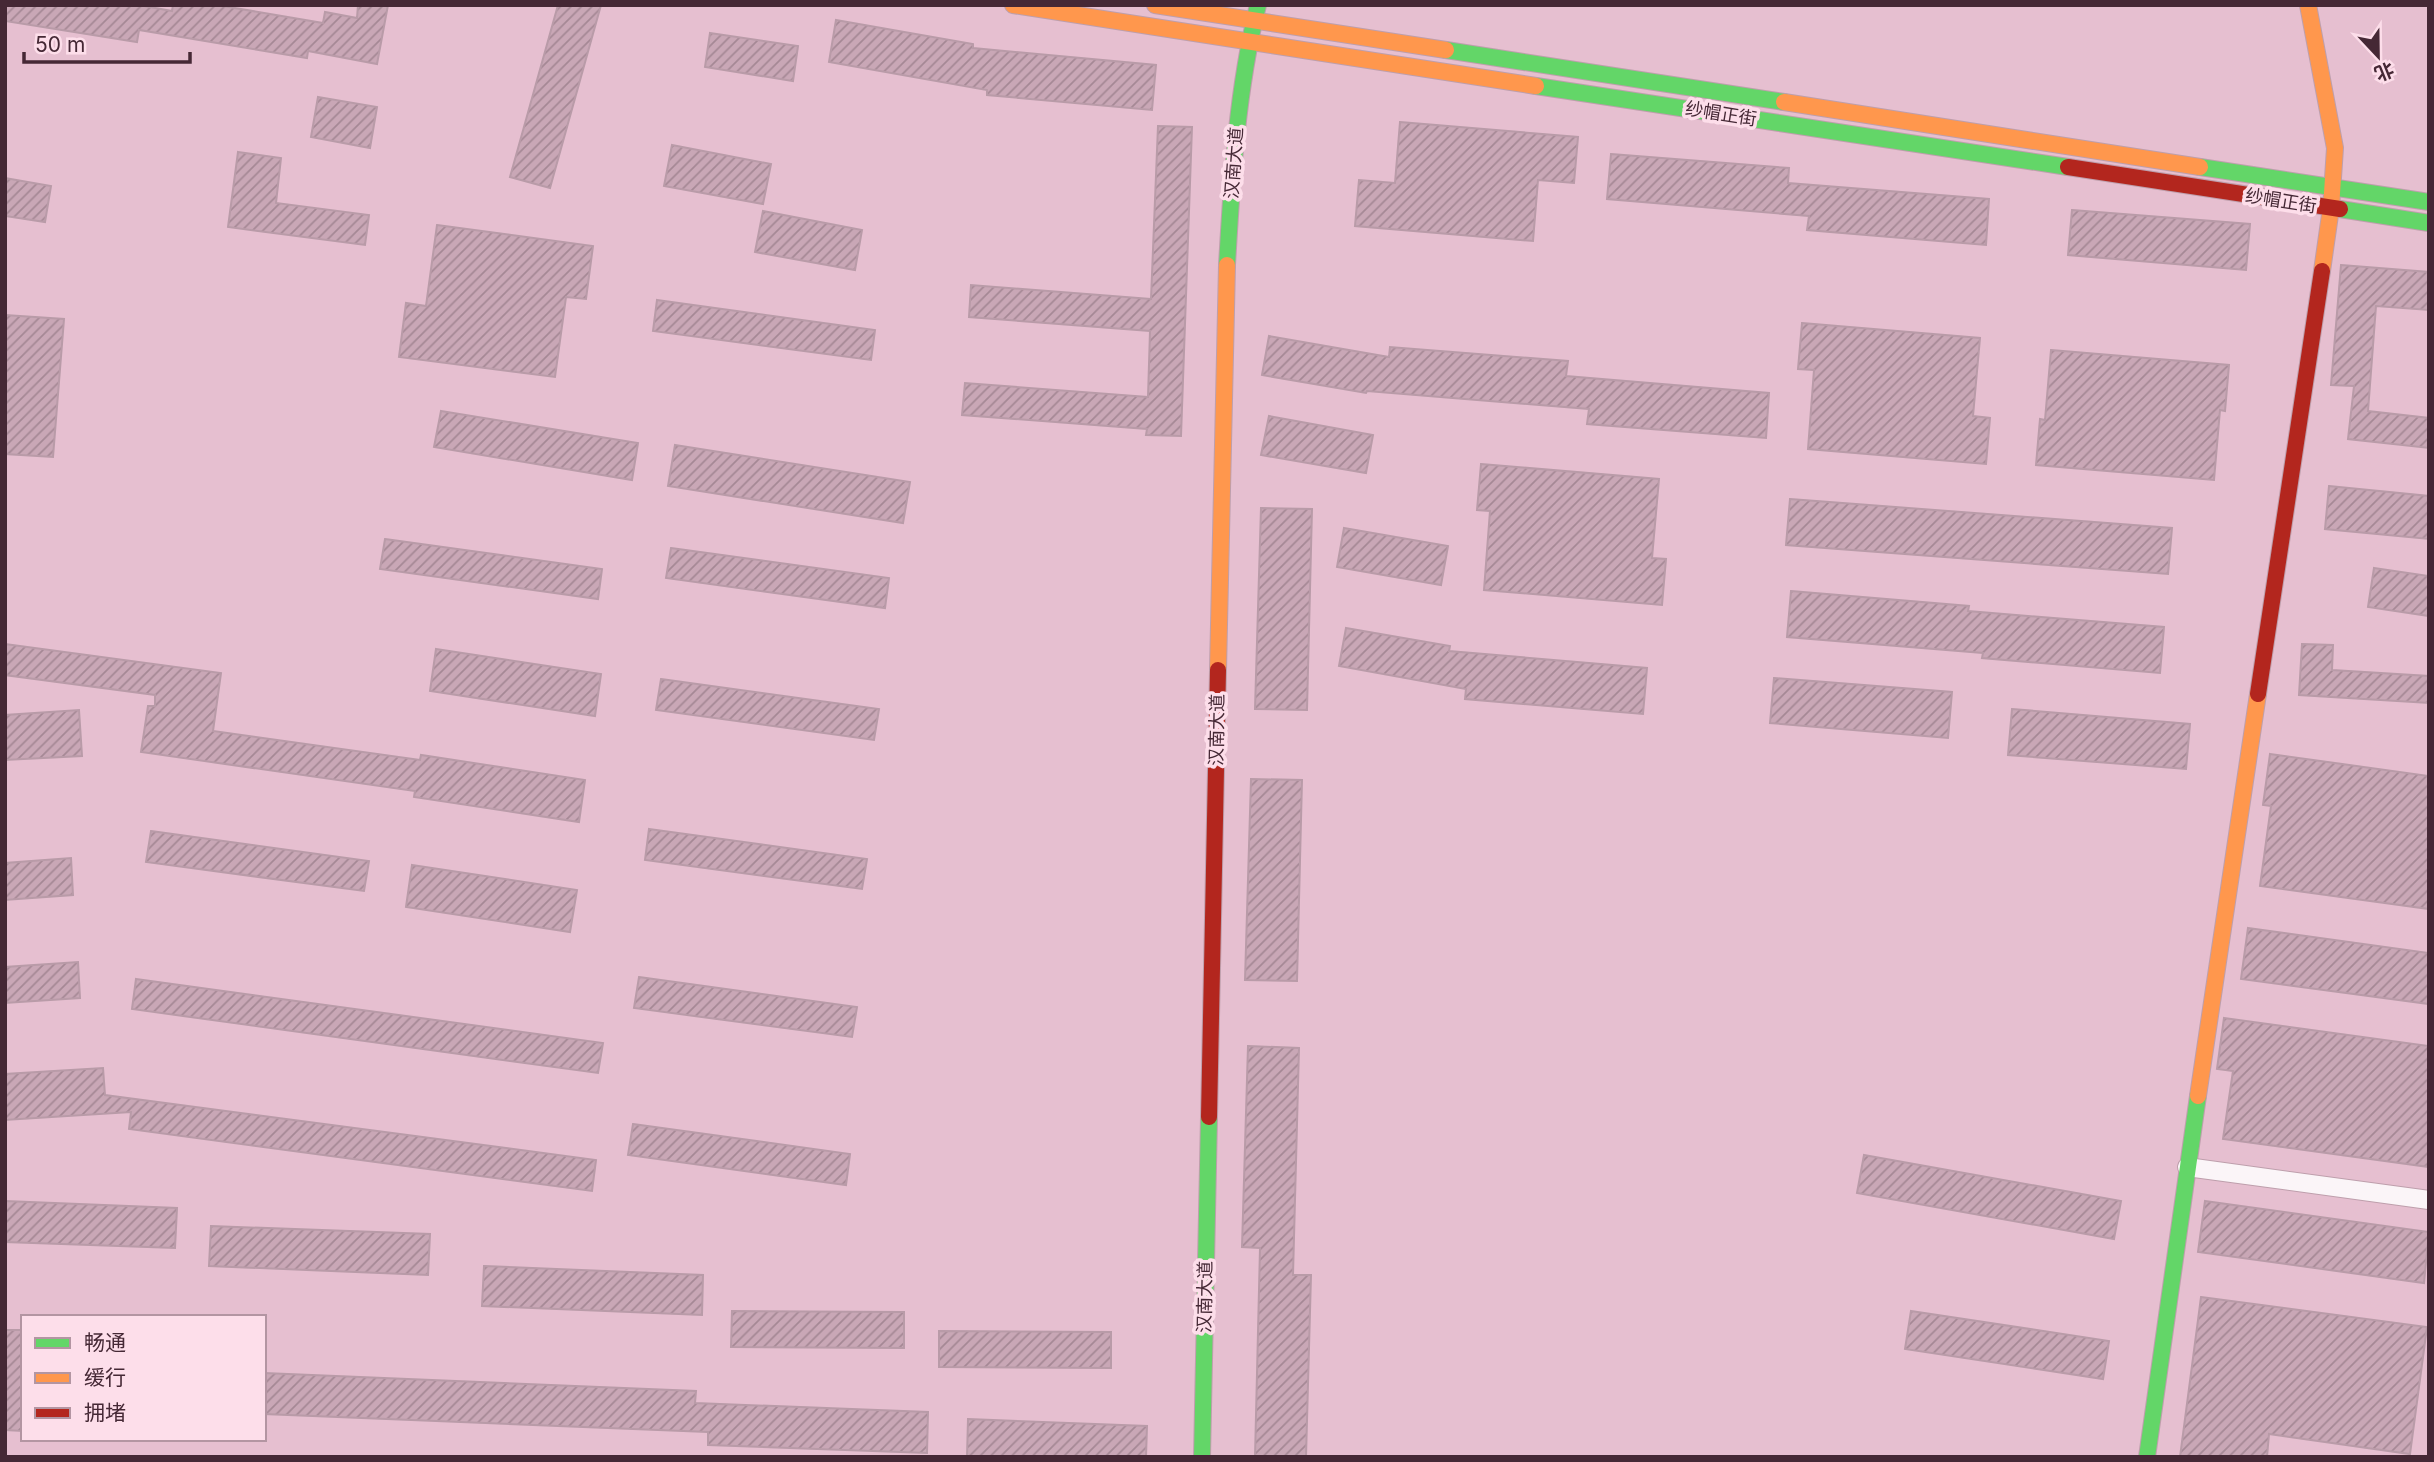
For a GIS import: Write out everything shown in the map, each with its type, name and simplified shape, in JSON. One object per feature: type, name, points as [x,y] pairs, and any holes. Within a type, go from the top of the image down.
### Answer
[{"type":"main road","name":"纱帽正街","points":[[1013,5],[2429,223]]},
{"type":"main road","name":"纱帽正街","points":[[1155,5],[1256,13],[2429,202]]},
{"type":"main road","points":[[2147,1457],[2187,1167],[2331,208],[2334,148],[2322,70],[2308,5]]},
{"type":"main road","name":"汉南大道","points":[[1202,1457],[1226,292],[1235,136],[1248,42],[1256,13]]},
{"type":"street","points":[[2187,1167],[2429,1200]]},
{"type":"building","points":[[5,5],[139,5],[172,11],[173,5],[217,5],[323,23],[325,12],[357,18],[358,5],[388,5],[377,64],[308,51],[307,58],[139,30],[137,42],[5,21]]},
{"type":"building","points":[[558,5],[601,5],[550,188],[510,177]]},
{"type":"building","points":[[836,20],[973,44],[973,48],[1156,65],[1152,110],[987,95],[987,90],[829,62]]},
{"type":"building","points":[[710,33],[798,46],[793,81],[705,67]]},
{"type":"building","points":[[318,97],[377,107],[370,148],[311,137]]},
{"type":"building","points":[[1400,122],[1578,137],[1574,183],[1538,180],[1533,241],[1355,226],[1359,180],[1395,183]]},
{"type":"building","points":[[1158,126],[1192,127],[1181,436],[1146,435],[1147,429],[962,415],[965,383],[1148,397],[1150,331],[969,317],[971,285],[1151,299]]},
{"type":"building","points":[[672,145],[771,164],[763,204],[664,186]]},
{"type":"building","points":[[238,152],[281,158],[276,203],[369,215],[365,245],[228,227]]},
{"type":"building","points":[[1611,154],[1789,168],[1788,183],[1989,199],[1986,245],[1807,230],[1809,216],[1607,199]]},
{"type":"building","points":[[5,178],[51,186],[45,222],[5,216]]},
{"type":"building","points":[[2072,210],[2250,224],[2246,270],[2068,255]]},
{"type":"building","points":[[763,211],[862,230],[855,270],[755,252]]},
{"type":"building","points":[[437,225],[593,246],[586,299],[566,297],[555,377],[399,357],[406,303],[426,306]]},
{"type":"building","points":[[2341,265],[2429,272],[2429,310],[2376,306],[2368,411],[2429,418],[2429,448],[2348,439],[2354,386],[2331,385]]},
{"type":"building","points":[[657,300],[875,330],[871,360],[653,331]]},
{"type":"building","points":[[5,315],[64,319],[53,457],[5,454]]},
{"type":"building","points":[[1802,323],[1980,338],[1973,416],[1990,418],[1986,464],[1808,449],[1814,370],[1798,369]]},
{"type":"building","points":[[1269,336],[1389,357],[1390,347],[1568,361],[1566,376],[1769,393],[1766,438],[1587,424],[1589,409],[1366,393],[1262,375]]},
{"type":"building","points":[[2051,350],[2229,365],[2225,411],[2220,410],[2214,480],[2036,465],[2040,419],[2045,420]]},
{"type":"building","points":[[441,411],[638,443],[632,480],[434,447]]},
{"type":"building","points":[[1269,416],[1373,435],[1366,473],[1261,455]]},
{"type":"building","points":[[675,445],[910,482],[903,523],[668,486]]},
{"type":"building","points":[[1481,464],[1659,479],[1652,558],[1666,559],[1662,605],[1484,590],[1490,511],[1477,510]]},
{"type":"building","points":[[2329,486],[2429,496],[2429,539],[2325,529]]},
{"type":"building","points":[[1790,499],[2172,528],[2168,574],[1786,545]]},
{"type":"building","points":[[1261,508],[1312,509],[1307,710],[1255,709]]},
{"type":"building","points":[[1344,528],[1448,546],[1441,585],[1337,567]]},
{"type":"building","points":[[385,539],[602,569],[598,599],[380,569]]},
{"type":"building","points":[[671,548],[889,578],[885,608],[666,578]]},
{"type":"building","points":[[2374,568],[2429,576],[2429,616],[2368,607]]},
{"type":"building","points":[[1791,591],[1969,606],[1968,611],[2164,627],[2160,673],[1982,658],[1983,653],[1787,637]]},
{"type":"building","points":[[1346,628],[1450,646],[1449,651],[1647,668],[1643,714],[1465,699],[1466,689],[1339,666]]},
{"type":"building","points":[[5,644],[221,673],[213,731],[420,760],[421,755],[585,780],[579,822],[414,797],[415,791],[141,752],[148,706],[155,706],[155,695],[5,675]]},
{"type":"building","points":[[2302,644],[2333,645],[2332,670],[2429,676],[2429,703],[2299,695]]},
{"type":"building","points":[[436,649],[601,674],[595,716],[430,691]]},
{"type":"building","points":[[1774,678],[1952,692],[1948,738],[1770,723]]},
{"type":"building","points":[[661,679],[879,709],[874,740],[656,710]]},
{"type":"building","points":[[2012,709],[2190,724],[2186,769],[2008,755]]},
{"type":"building","points":[[79,710],[82,756],[5,760],[5,715]]},
{"type":"building","points":[[2270,754],[2429,776],[2429,909],[2260,886],[2271,806],[2263,805]]},
{"type":"building","points":[[1251,779],[1302,780],[1297,981],[1245,980]]},
{"type":"building","points":[[649,829],[867,859],[862,889],[645,860]]},
{"type":"building","points":[[151,831],[369,861],[364,891],[146,862]]},
{"type":"building","points":[[71,858],[73,895],[5,900],[5,863]]},
{"type":"building","points":[[412,865],[577,890],[570,932],[406,907]]},
{"type":"building","points":[[2248,928],[2429,953],[2429,1004],[2241,979]]},
{"type":"building","points":[[78,962],[80,998],[5,1003],[5,967]]},
{"type":"building","points":[[639,977],[857,1007],[852,1037],[634,1008]]},
{"type":"building","points":[[136,979],[603,1043],[598,1073],[132,1009]]},
{"type":"building","points":[[2224,1018],[2429,1046],[2429,1167],[2223,1139],[2233,1071],[2217,1069]]},
{"type":"building","points":[[1248,1046],[1299,1048],[1293,1275],[1311,1275],[1306,1457],[1255,1457],[1260,1248],[1242,1247]]},
{"type":"building","points":[[103,1068],[105,1095],[596,1160],[592,1191],[129,1129],[131,1112],[5,1120],[5,1074]]},
{"type":"building","points":[[633,1124],[850,1154],[846,1185],[628,1155]]},
{"type":"building","points":[[1864,1155],[2121,1201],[2114,1239],[1857,1193]]},
{"type":"building","points":[[5,1201],[177,1208],[175,1248],[5,1242]]},
{"type":"building","points":[[2205,1201],[2429,1232],[2424,1283],[2198,1252]]},
{"type":"building","points":[[211,1226],[430,1234],[428,1275],[209,1266]]},
{"type":"building","points":[[484,1266],[703,1275],[702,1315],[482,1306]]},
{"type":"building","points":[[2201,1297],[2427,1327],[2410,1454],[2269,1434],[2267,1457],[2180,1457]]},
{"type":"building","points":[[732,1311],[904,1312],[904,1348],[731,1347]]},
{"type":"building","points":[[1911,1311],[2109,1341],[2103,1379],[1905,1349]]},
{"type":"building","points":[[5,1330],[21,1330],[21,1431],[5,1430]]},
{"type":"building","points":[[939,1331],[1111,1332],[1111,1368],[939,1367]]},
{"type":"building","points":[[266,1373],[696,1391],[695,1403],[928,1412],[927,1453],[708,1445],[708,1432],[266,1414]]},
{"type":"building","points":[[968,1419],[1147,1426],[1146,1457],[967,1457]]},
{"type":"traffic: fast","points":[[1227,265],[1240,102],[1258,5]]},
{"type":"traffic: fast","points":[[1446,50],[1784,102]]},
{"type":"traffic: fast","points":[[1536,86],[2068,167]]},
{"type":"traffic: fast","points":[[2200,167],[2429,202]]},
{"type":"traffic: fast","points":[[2340,209],[2429,223]]},
{"type":"traffic: fast","points":[[2147,1457],[2198,1096]]},
{"type":"traffic: fast","points":[[1202,1457],[1209,1117]]},
{"type":"traffic: slow","points":[[1013,5],[1536,86]]},
{"type":"traffic: slow","points":[[1155,5],[1446,50]]},
{"type":"traffic: slow","points":[[2308,5],[2335,148],[2331,208],[2322,271]]},
{"type":"traffic: slow","points":[[1784,102],[2200,167]]},
{"type":"traffic: slow","points":[[1218,670],[1227,265]]},
{"type":"traffic: slow","points":[[2198,1096],[2258,694]]},
{"type":"traffic: jam","points":[[2068,167],[2340,209]]},
{"type":"traffic: jam","points":[[2258,694],[2322,271]]},
{"type":"traffic: jam","points":[[1209,1117],[1218,670]]}]
